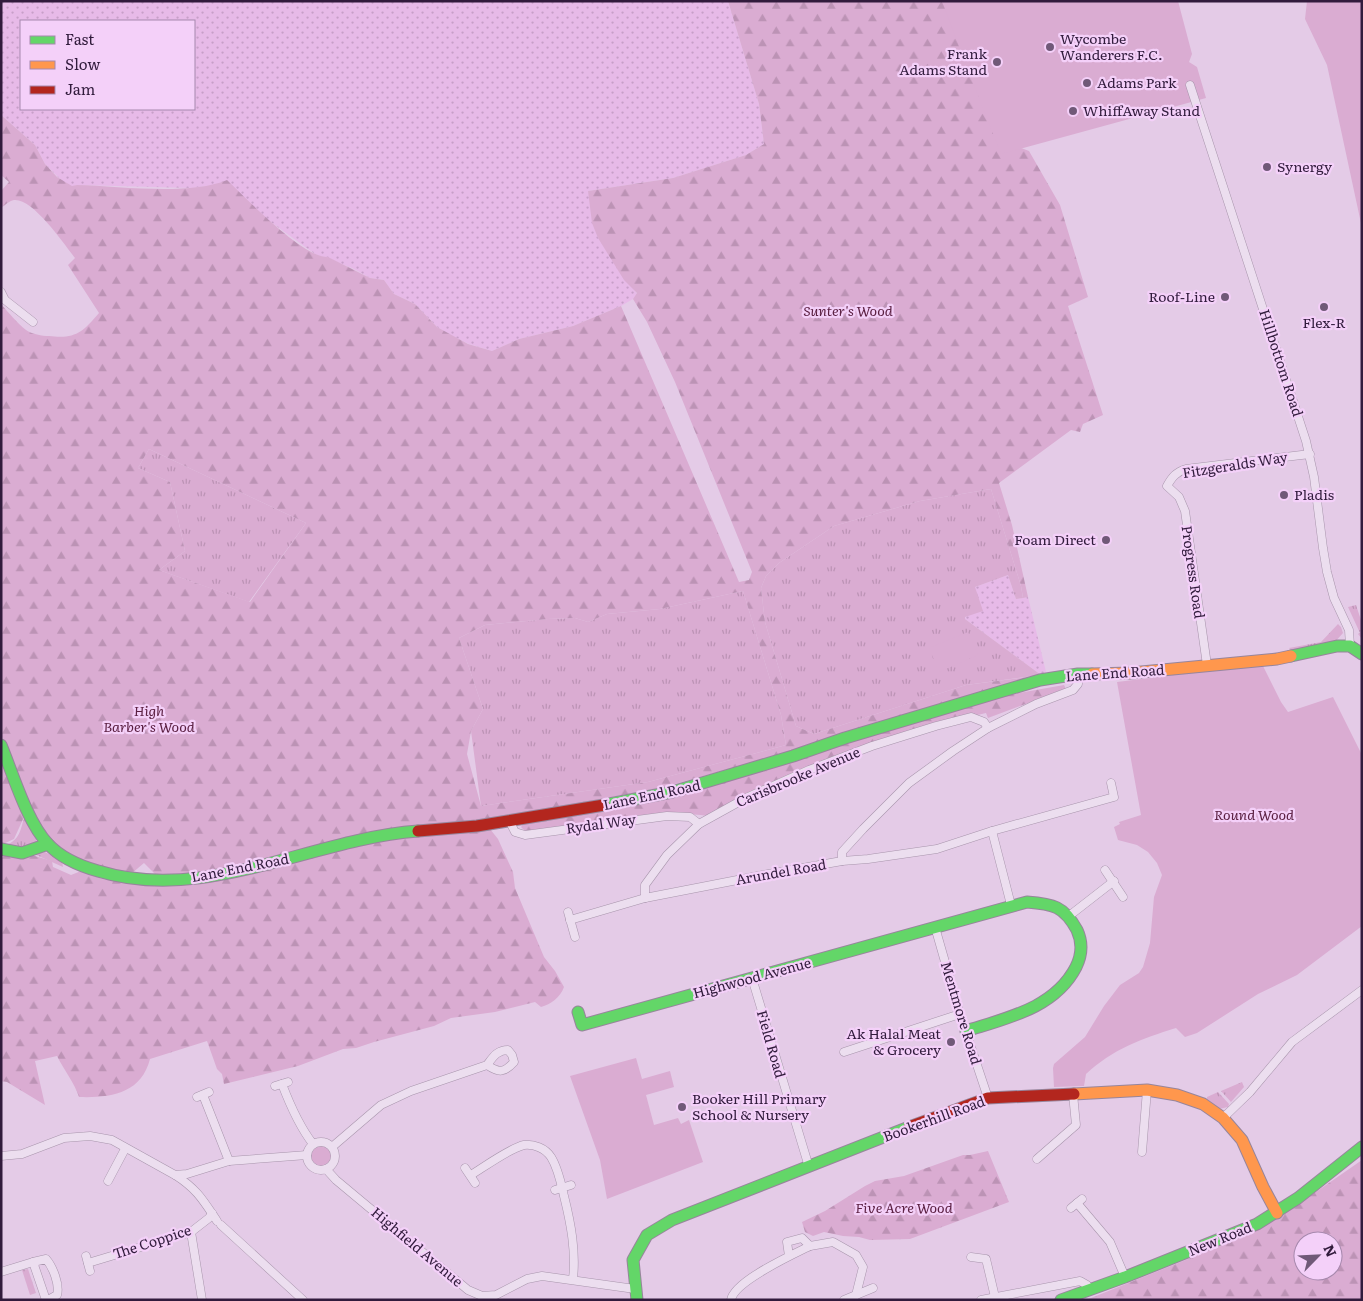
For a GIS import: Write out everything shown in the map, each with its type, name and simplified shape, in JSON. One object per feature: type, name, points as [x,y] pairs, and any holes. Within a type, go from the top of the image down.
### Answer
[{"type":"main road","name":"Lane End Road","points":[[1,745],[29,815],[48,844],[78,864],[111,875],[143,880],[178,881],[250,870],[336,846],[402,832],[477,826],[574,811],[672,792],[1040,680],[1078,674],[1131,673],[1277,659],[1337,646],[1350,646]]},
{"type":"main road","points":[[1350,646],[1362,654]]},
{"type":"main road","points":[[1,849],[22,853],[48,844]]},
{"type":"main road","name":"Highwood Avenue","points":[[578,1012],[582,1025],[1011,905],[1027,902],[1050,904],[1069,916]]},
{"type":"main road","points":[[966,1031],[1025,1012],[1046,1000],[1069,980],[1081,956],[1080,937],[1069,916]]},
{"type":"main road","name":"Bookerhill Road","points":[[636,1294],[633,1260],[647,1235],[672,1220],[988,1098],[1147,1090],[1177,1095],[1203,1104],[1223,1118],[1242,1140],[1277,1213]]},
{"type":"main road","name":"New Road","points":[[1061,1300],[1125,1278],[1227,1237],[1277,1213],[1304,1195],[1362,1147]]},
{"type":"street","name":"Hillbottom Road","points":[[1190,85],[1310,454],[1319,508],[1322,548],[1334,598],[1349,630],[1350,646]]},
{"type":"street","points":[[1,292],[5,300],[32,322]]},
{"type":"street","name":"Fitzgeralds Way","points":[[1167,486],[1178,471],[1186,469],[1310,454]]},
{"type":"street","name":"Progress Road","points":[[1167,486],[1179,497],[1185,511],[1207,665]]},
{"type":"street","points":[[842,861],[842,852],[862,829],[909,783],[952,751],[988,728],[1036,704],[1073,690],[1078,684],[1078,674]]},
{"type":"street","name":"Carisbrooke Avenue","points":[[645,898],[645,885],[667,855],[699,824],[746,798],[809,770],[872,746],[936,726],[971,717],[984,722],[988,728]]},
{"type":"street","name":"Arundel Road","points":[[575,936],[569,916],[645,898],[842,861],[937,849],[992,831],[1114,797],[1111,783]]},
{"type":"street","name":"Rydal Way","points":[[509,820],[515,832],[525,835],[667,816],[690,817],[699,824]]},
{"type":"street","points":[[992,831],[1011,905]]},
{"type":"street","points":[[1105,870],[1123,897]]},
{"type":"street","points":[[1069,916],[1114,881]]},
{"type":"street","name":"Mentmore Road","points":[[936,927],[960,1014],[988,1098]]},
{"type":"street","name":"Field Road","points":[[752,978],[809,1167]]},
{"type":"street","points":[[1223,1118],[1250,1092],[1292,1042],[1362,990]]},
{"type":"street","points":[[844,1052],[960,1014]]},
{"type":"street","points":[[332,1147],[381,1105],[411,1091],[487,1065]]},
{"type":"street","points":[[282,1084],[306,1136],[313,1144]]},
{"type":"street","points":[[1142,1152],[1147,1090]]},
{"type":"street","points":[[1037,1159],[1076,1125],[1073,1094]]},
{"type":"street","points":[[203,1095],[229,1161]]},
{"type":"street","points":[[1,1156],[22,1154],[42,1148],[64,1138],[90,1136],[112,1140],[125,1149],[156,1163],[190,1184],[206,1203],[219,1223],[304,1300]]},
{"type":"street","points":[[323,1142],[332,1147],[336,1157],[334,1162],[326,1169],[319,1170],[308,1162],[308,1151],[313,1144],[323,1142]]},
{"type":"street","points":[[471,1175],[515,1148],[524,1145],[542,1148],[550,1156],[556,1166],[558,1189],[573,1236],[575,1265],[573,1280]]},
{"type":"street","points":[[108,1181],[125,1149]]},
{"type":"street","points":[[175,1175],[187,1174],[229,1161],[307,1156]]},
{"type":"street","points":[[465,1168],[475,1183]]},
{"type":"street","name":"Highfield Avenue","points":[[326,1169],[336,1180],[468,1290],[482,1296],[496,1295],[527,1279],[542,1276],[573,1280],[636,1294]]},
{"type":"street","points":[[558,1189],[571,1185]]},
{"type":"street","points":[[1077,1203],[1110,1242],[1125,1278]]},
{"type":"street","name":"The Coppice","points":[[88,1263],[191,1232],[209,1218],[212,1213]]},
{"type":"street","points":[[191,1232],[202,1300]]},
{"type":"street","points":[[789,1256],[787,1242],[802,1238],[810,1246]]},
{"type":"street","points":[[731,1300],[732,1296],[745,1282],[789,1256],[810,1246],[833,1242],[856,1255],[863,1267],[856,1294]]},
{"type":"street","points":[[971,1257],[986,1259],[995,1297]]},
{"type":"street","points":[[1,1272],[33,1262],[46,1259],[50,1263],[58,1289],[57,1295],[47,1300],[33,1262]]},
{"type":"street","points":[[981,1300],[1080,1282],[1087,1285],[1090,1290]]},
{"type":"street","points":[[844,1300],[873,1288]]},
{"type":"shaded area","points":[[1,1],[728,1],[759,104],[764,144],[746,155],[673,178],[588,191],[637,294],[633,299],[621,306],[573,326],[519,339],[492,351],[469,344],[437,327],[415,304],[394,294],[384,280],[370,278],[352,268],[315,254],[215,185],[193,188],[77,185],[72,187],[63,182],[45,164],[35,145],[1,115]]},
{"type":"shaded area","points":[[1008,575],[1016,599],[1028,597],[1046,672],[1041,675],[965,619],[975,587]]},
{"type":"green space","name":"High Barber's Wood","points":[[728,1],[968,1],[1016,146],[1029,151],[1060,205],[1088,297],[1068,306],[1103,415],[1083,424],[1080,432],[1071,430],[999,483],[1012,525],[1028,597],[1023,598],[991,489],[920,501],[834,526],[779,563],[766,576],[761,588],[765,622],[796,726],[814,734],[966,685],[1036,676],[786,753],[664,787],[228,870],[157,876],[144,863],[131,874],[82,862],[66,853],[52,841],[30,807],[1,734],[1,304],[26,330],[34,334],[46,336],[58,337],[77,333],[83,330],[99,313],[68,265],[75,258],[48,223],[22,201],[14,200],[1,208],[1,191],[9,182],[1,175],[1,115],[35,145],[45,164],[57,177],[72,186],[174,189],[211,185],[227,180],[275,226],[304,248],[317,255],[328,257],[370,278],[384,280],[394,294],[415,304],[437,327],[468,344],[492,351],[519,339],[573,326],[621,306],[739,582],[749,580],[752,572],[675,382],[647,322],[633,299],[637,293],[624,280],[598,238],[592,223],[588,191],[673,178],[746,155],[764,144],[759,104]],"holes":[[[149,449],[306,523],[250,602],[159,570],[185,551],[170,482],[138,468]],[[743,591],[781,715],[786,745],[648,782],[481,806],[467,754],[471,731],[483,709],[459,638],[485,625],[575,618],[588,622],[607,614],[660,609]]]},
{"type":"green space","name":"Adams Park","points":[[942,1],[1178,1],[1192,54],[1189,62],[1197,67],[1206,98],[1001,154]]},
{"type":"green space","points":[[1307,1],[1362,1],[1362,228],[1327,65],[1305,19]]},
{"type":"green space","points":[[149,449],[306,523],[249,602],[159,570],[185,551],[170,482],[138,468]]},
{"type":"green space","points":[[991,489],[1023,598],[1016,599],[1008,575],[975,587],[983,611],[965,617],[965,619],[1041,675],[966,685],[814,734],[796,726],[765,622],[761,588],[766,576],[779,563],[834,526],[920,501]]},
{"type":"green space","points":[[743,591],[781,715],[786,745],[648,782],[481,806],[471,731],[483,709],[459,638],[485,625],[575,618],[588,622],[607,614],[660,609]]},
{"type":"green space","points":[[1356,605],[1362,623],[1362,639],[1358,634],[1360,633],[1348,607]]},
{"type":"green space","points":[[1338,624],[1343,633],[1334,643],[1291,650],[1289,648],[1321,642]]},
{"type":"green space","points":[[968,632],[978,655],[939,672],[929,648]]},
{"type":"green space","name":"Round Wood","points":[[1262,664],[1288,712],[1333,697],[1362,755],[1362,926],[1297,975],[1258,994],[1197,1033],[1185,1037],[1176,1028],[1151,1036],[1117,1051],[1096,1065],[1086,1074],[1084,1086],[1054,1087],[1054,1064],[1085,1037],[1104,1006],[1120,985],[1139,973],[1143,967],[1150,943],[1154,897],[1162,875],[1157,863],[1148,852],[1137,845],[1118,840],[1114,827],[1120,824],[1119,822],[1141,815],[1117,682]]},
{"type":"green space","points":[[1064,685],[1066,689],[988,718],[986,713],[918,729],[708,816],[685,814],[640,817],[548,830],[525,831],[521,827],[524,823],[602,811],[980,700]]},
{"type":"green space","points":[[1,757],[24,817],[14,839],[1,845]]},
{"type":"green space","points":[[24,818],[36,836],[36,842],[21,848],[2,846],[12,842],[18,836]]},
{"type":"green space","points":[[490,829],[498,839],[513,872],[515,888],[544,957],[564,987],[558,997],[548,1004],[541,1007],[535,1002],[495,1012],[451,1018],[434,1026],[356,1048],[343,1049],[298,1066],[224,1084],[222,1074],[217,1069],[207,1041],[150,1059],[146,1071],[132,1087],[113,1095],[79,1097],[57,1056],[35,1061],[45,1105],[7,1082],[1,1081],[1,846],[52,861],[53,867],[71,875],[81,871],[102,879],[135,884],[179,883],[378,839]]},
{"type":"green space","points":[[45,852],[62,861],[63,867],[34,854]]},
{"type":"green space","points":[[636,1058],[642,1079],[670,1071],[674,1087],[646,1095],[654,1125],[678,1118],[681,1124],[689,1120],[703,1162],[607,1199],[600,1160],[570,1076]]},
{"type":"green space","points":[[1242,1082],[1244,1087],[1231,1102],[1221,1091]]},
{"type":"green space","points":[[1218,1092],[1229,1104],[1228,1107],[1219,1109],[1207,1101],[1207,1097]]},
{"type":"green space","points":[[322,1146],[330,1149],[333,1157],[330,1165],[322,1168],[314,1165],[311,1157],[314,1149]]},
{"type":"green space","name":"Five Acre Wood","points":[[988,1151],[1009,1202],[910,1239],[870,1240],[824,1232],[813,1236],[805,1232],[802,1222],[825,1211],[875,1181],[904,1176],[963,1155]]},
{"type":"green space","points":[[1362,1160],[1362,1300],[1086,1300],[1198,1255],[1277,1219]]},
{"type":"green space","points":[[28,1269],[36,1293],[30,1295],[22,1270]]},
{"type":"traffic: fast","points":[[1291,656],[1337,646],[1350,646],[1362,654]]},
{"type":"traffic: fast","points":[[604,805],[672,792],[1040,680],[1078,674],[1092,674]]},
{"type":"traffic: fast","points":[[1,745],[27,811],[40,835],[53,849],[65,857],[98,871],[138,879],[178,880],[218,875],[378,836],[418,831]]},
{"type":"traffic: fast","points":[[1,849],[22,853],[48,844]]},
{"type":"traffic: fast","points":[[578,1012],[582,1025],[1027,902],[1051,905],[1062,911],[1077,930],[1081,944],[1078,962],[1067,981],[1043,1002],[1028,1010],[966,1031]]},
{"type":"traffic: fast","points":[[637,1300],[633,1260],[647,1235],[672,1220],[909,1127]]},
{"type":"traffic: fast","points":[[1061,1300],[1125,1277],[1257,1224],[1298,1198],[1362,1147]]},
{"type":"traffic: slow","points":[[1092,674],[1131,673],[1277,659],[1291,656]]},
{"type":"traffic: slow","points":[[1074,1094],[1147,1090],[1177,1095],[1203,1104],[1223,1118],[1242,1140],[1277,1213]]},
{"type":"traffic: jam","points":[[418,831],[477,826],[604,805]]},
{"type":"traffic: jam","points":[[909,1127],[988,1098],[1074,1094]]},
{"type":"place","name":"Wycombe Wanderers F.C.","points":[[1050,47]]},
{"type":"place","name":"Frank Adams Stand","points":[[997,62]]},
{"type":"place","name":"Adams Park","points":[[1087,83]]},
{"type":"place","name":"WhiffAway Stand","points":[[1073,111]]},
{"type":"place","name":"Synergy","points":[[1267,167]]},
{"type":"place","name":"Roof-Line","points":[[1225,297]]},
{"type":"place","name":"Flex-R","points":[[1324,307]]},
{"type":"place","name":"Pladis","points":[[1284,495]]},
{"type":"place","name":"Foam Direct","points":[[1106,540]]},
{"type":"place","name":"Ak Halal Meat & Grocery","points":[[951,1042]]},
{"type":"place","name":"Booker Hill Primary School & Nursery","points":[[682,1107]]},
{"type":"park label","name":"Sunter's Wood","points":[[848,311]]}]
